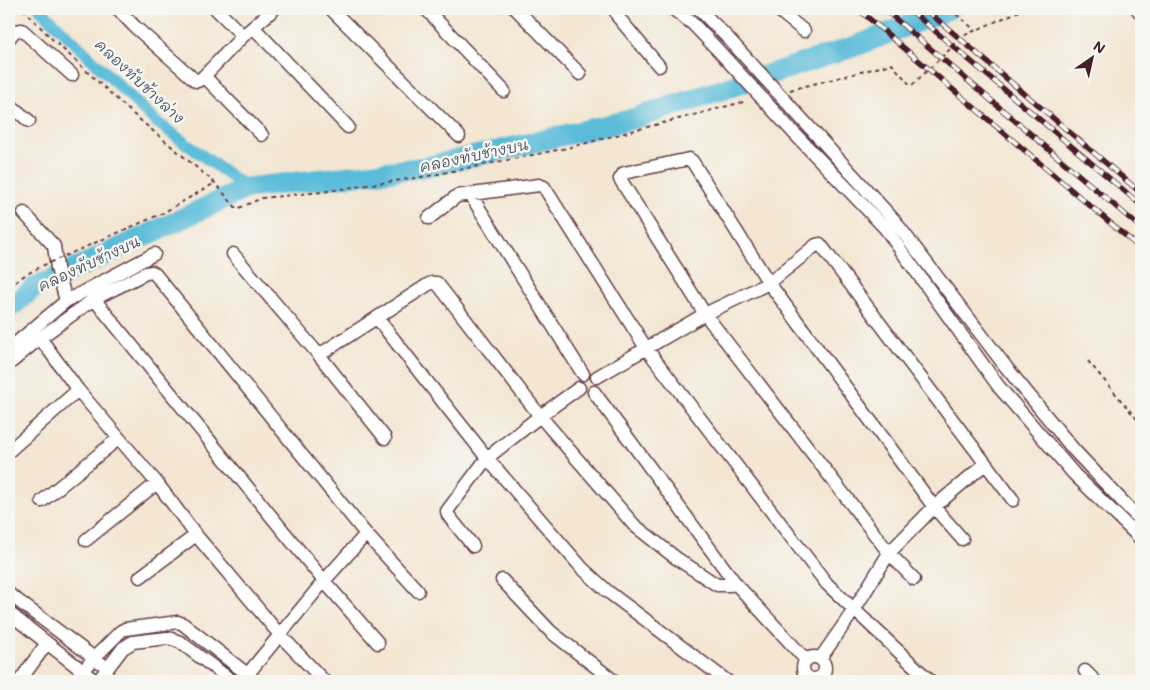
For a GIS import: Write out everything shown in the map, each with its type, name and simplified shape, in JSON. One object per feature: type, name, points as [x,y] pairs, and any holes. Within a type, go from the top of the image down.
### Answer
[{"type":"street","points":[[118,9],[134,26],[196,81],[204,76],[243,36],[274,9]]},
{"type":"street","points":[[216,9],[243,36]]},
{"type":"street","points":[[331,9],[459,136]]},
{"type":"street","points":[[426,9],[504,92]]},
{"type":"street","points":[[516,9],[580,74]]},
{"type":"street","points":[[615,9],[618,17],[659,66]]},
{"type":"street","points":[[673,9],[693,24],[718,49],[793,132],[869,202],[893,219],[1006,367],[1074,450],[1141,521]]},
{"type":"street","points":[[699,9],[744,55],[808,126],[869,202],[885,228],[992,378],[1074,474],[1141,538]]},
{"type":"street","points":[[778,9],[804,31]]},
{"type":"street","points":[[254,28],[348,127]]},
{"type":"street","points":[[9,38],[15,31],[22,30],[72,75]]},
{"type":"street","points":[[718,49],[728,38]]},
{"type":"street","points":[[204,76],[262,135]]},
{"type":"street","points":[[9,104],[29,121]]},
{"type":"street","points":[[914,579],[889,553],[705,314],[620,179],[624,173],[689,159],[692,161],[769,283],[934,507],[962,539]]},
{"type":"street","points":[[429,218],[457,196],[539,185],[544,187],[646,348],[827,584],[930,681]]},
{"type":"street","points":[[470,194],[582,374]]},
{"type":"street","points":[[24,213],[54,246],[57,268],[65,296]]},
{"type":"street","points":[[597,377],[705,314],[769,283],[816,245],[820,244],[1013,500]]},
{"type":"street","points":[[9,349],[65,296],[154,254]]},
{"type":"street","points":[[233,254],[320,355],[385,438]]},
{"type":"street","points":[[9,364],[40,338],[94,299],[146,273],[152,272],[366,534],[418,591]]},
{"type":"street","points":[[320,355],[432,283],[437,283],[540,416],[634,525],[676,558],[717,585],[729,586],[736,584]]},
{"type":"street","points":[[94,299],[324,581],[378,643]]},
{"type":"street","points":[[377,318],[487,458],[582,568],[607,591],[726,681]]},
{"type":"street","points":[[40,338],[78,390],[157,483],[196,535],[280,635],[324,681]]},
{"type":"street","points":[[992,378],[1006,367]]},
{"type":"street","points":[[591,372],[597,377],[598,385],[594,392],[587,394],[579,388],[578,380],[582,374],[591,372]]},
{"type":"street","points":[[473,546],[446,511],[487,458],[579,388]]},
{"type":"street","points":[[9,451],[78,390]]},
{"type":"street","points":[[594,392],[736,584],[806,660]]},
{"type":"street","points":[[42,501],[119,438]]},
{"type":"street","points":[[820,659],[854,610],[889,553],[934,507],[985,464]]},
{"type":"street","points":[[86,540],[157,483]]},
{"type":"street","points":[[79,676],[120,631],[178,622],[183,624],[248,679],[280,635],[324,581],[366,534]]},
{"type":"street","points":[[140,578],[196,535]]},
{"type":"street","points":[[502,580],[551,632],[614,681]]},
{"type":"street","points":[[9,594],[107,669]]},
{"type":"street","points":[[9,613],[47,643],[79,676],[97,681],[128,644],[167,638],[180,642],[232,681]]},
{"type":"street","points":[[21,679],[47,643]]},
{"type":"street","points":[[812,657],[820,659],[825,666],[828,677],[805,678],[803,669],[806,660],[812,657]]},
{"type":"street","points":[[1085,671],[1095,681]]},
{"type":"path","points":[[23,9],[52,39],[133,114],[215,183],[237,209],[262,198],[321,192],[428,176],[568,148],[754,99]]},
{"type":"path","points":[[950,9],[976,31]]},
{"type":"path","points":[[789,90],[892,64],[911,86],[965,35],[1024,9]]},
{"type":"path","points":[[9,288],[25,275],[161,214],[215,183]]},
{"type":"path","points":[[1088,361],[1141,424]]},
{"type":"waterway","name":"คลองทับช้างล่าง","points":[[40,9],[155,121],[247,188]]},
{"type":"waterway","name":"คลองทับช้างบน","points":[[9,308],[34,288],[247,188],[427,167],[629,120],[856,46],[949,9]]},
{"type":"railway","points":[[858,9],[1141,249]]},
{"type":"railway","points":[[884,9],[1141,228]]},
{"type":"railway","points":[[909,9],[1141,205]]},
{"type":"railway","points":[[925,9],[1141,193]]}]
